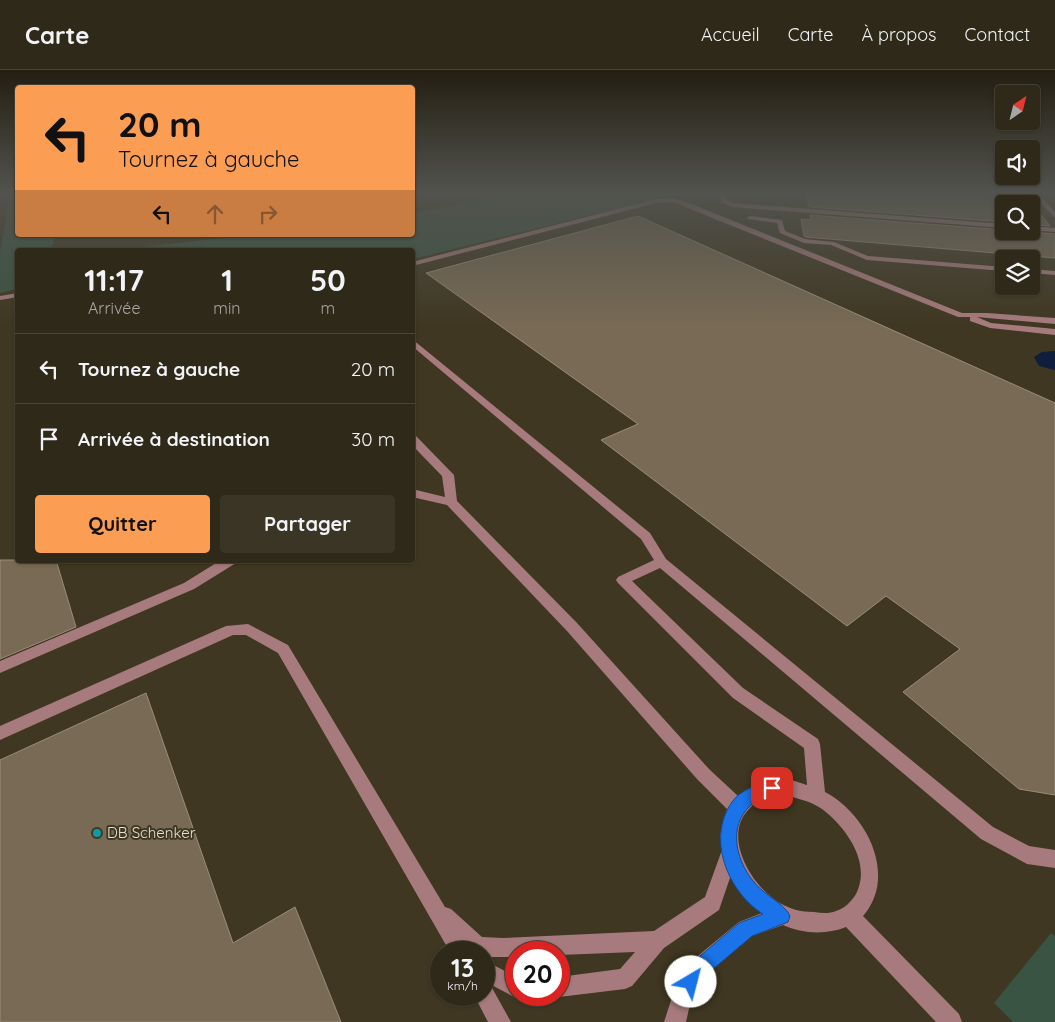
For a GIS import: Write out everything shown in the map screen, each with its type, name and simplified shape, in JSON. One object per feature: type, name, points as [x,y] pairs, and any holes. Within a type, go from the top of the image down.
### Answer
[{"type":"street","points":[[415,263],[519,236]]},
{"type":"street","points":[[767,236],[990,325],[1055,332]]},
{"type":"street","points":[[794,236],[804,240],[832,243],[867,258],[995,267]]},
{"type":"street","points":[[1040,272],[1055,273]]},
{"type":"street","points":[[0,298],[15,296]]},
{"type":"street","points":[[961,315],[987,315],[1055,321]]},
{"type":"street","points":[[415,343],[646,536],[661,562],[987,833],[1026,855],[1055,858]]},
{"type":"street","points":[[415,441],[448,476],[451,502]]},
{"type":"street","points":[[415,494],[451,502],[572,627],[703,774],[738,807]]},
{"type":"street","points":[[661,562],[623,580],[738,693],[812,744],[818,797]]},
{"type":"street","points":[[0,667],[189,586],[226,563]]},
{"type":"street","points":[[0,733],[231,630],[248,629],[283,649],[454,941]]},
{"type":"street","points":[[772,788],[794,789],[818,797],[848,821],[856,831],[866,854],[869,872],[868,889],[864,900],[849,916],[835,922],[818,925],[800,923],[781,916],[763,904],[748,888],[736,871],[730,853],[729,828],[738,807],[752,794],[772,788]]},
{"type":"street","points":[[570,986],[625,979],[657,941],[712,903],[730,853]]},
{"type":"street","points":[[434,907],[478,947],[503,948],[657,941]]},
{"type":"street","points":[[675,1022],[682,995],[706,962],[746,929],[781,916]]},
{"type":"street","points":[[849,916],[952,1022]]},
{"type":"street","points":[[491,1006],[500,1022]]},
{"type":"green space","points":[[3,236],[54,237],[52,248],[15,248],[15,289],[0,293],[0,252]]},
{"type":"green space","points":[[504,236],[415,259],[415,248],[134,248],[232,237]]},
{"type":"green space","points":[[1051,933],[1055,936],[1055,1022],[1013,1022],[994,1003]]},
{"type":"water","points":[[1055,351],[1055,370],[1039,366],[1034,357],[1042,352]]},
{"type":"building","points":[[562,236],[684,236],[1055,403],[1055,795],[1019,789],[903,692],[960,649],[886,596],[847,626],[601,440],[638,424],[426,273]]},
{"type":"building","points":[[804,236],[995,236],[995,240],[1040,240],[1040,236],[1055,236],[1055,258],[1040,257],[1040,250],[995,250],[995,253]]},
{"type":"building","points":[[0,560],[15,560],[15,563],[57,563],[76,627],[0,659]]},
{"type":"building","name":"DB Schenker","points":[[146,693],[233,943],[295,907],[341,1022],[0,1022],[0,760]]},
{"type":"place","name":"DB Schenker","points":[[97,833]]},
{"type":"route","points":[[691,982],[706,962],[746,929],[781,916],[763,904],[736,871],[728,840],[732,817],[738,807],[752,794],[772,788]]}]
